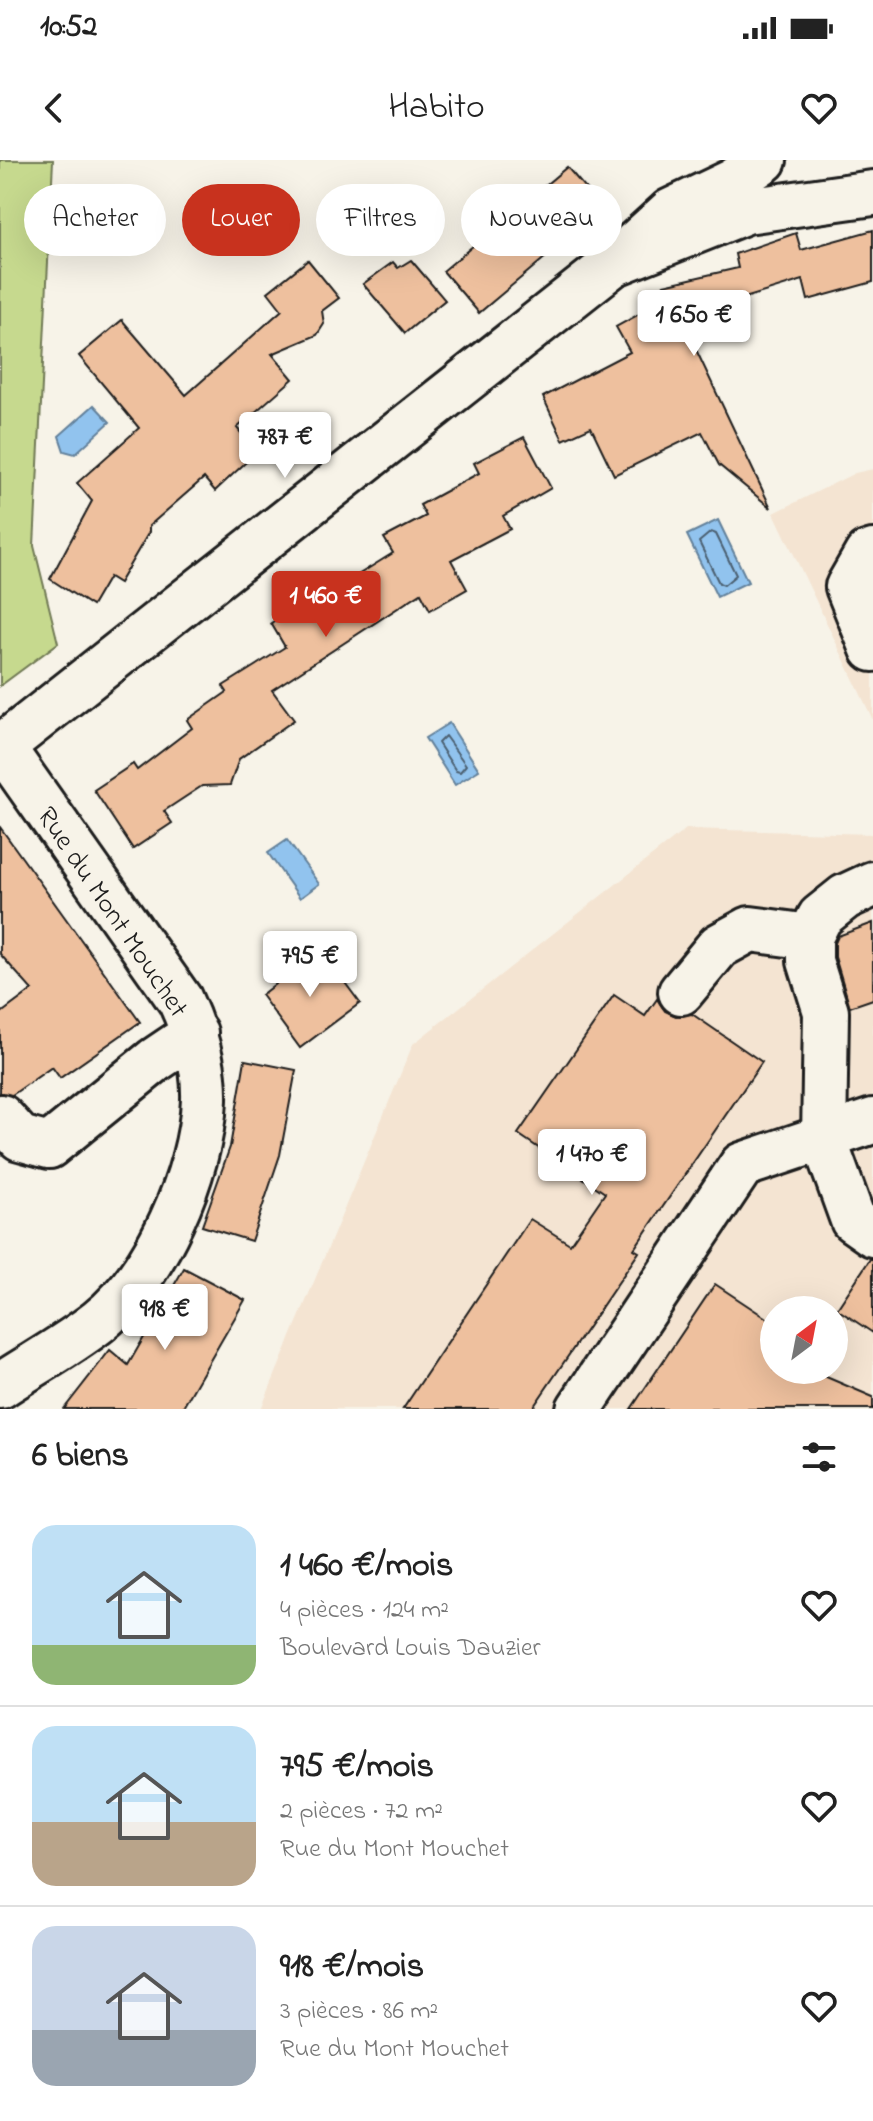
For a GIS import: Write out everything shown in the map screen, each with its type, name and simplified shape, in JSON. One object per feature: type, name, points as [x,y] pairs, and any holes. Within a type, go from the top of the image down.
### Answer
[{"type":"main road","points":[[1,748],[613,264],[671,211],[734,181],[764,160]]},
{"type":"main road","points":[[613,264],[746,211],[873,193]]},
{"type":"main road","points":[[873,552],[867,554],[848,587],[873,649]]},
{"type":"main road","name":"Rue du Mont Mouchet","points":[[0,1386],[99,1321],[139,1278],[175,1215],[195,1155],[204,1101],[195,1033],[180,1000],[1,748]]},
{"type":"main road","points":[[873,884],[845,897],[820,917],[810,937],[810,961],[826,1012],[824,1140],[853,1220],[873,1234]]},
{"type":"main road","points":[[681,992],[719,946],[750,929],[810,937]]},
{"type":"main road","points":[[1,1117],[20,1138],[49,1146],[155,1060],[195,1033]]},
{"type":"main road","points":[[579,1409],[742,1165],[824,1140],[873,1121]]},
{"type":"shaded area","points":[[873,469],[873,720],[774,513],[855,473]]},
{"type":"shaded area","points":[[686,829],[873,834],[873,1409],[261,1409],[413,1044]]},
{"type":"green space","points":[[0,160],[53,160],[52,184],[24,184],[24,256],[48,256],[34,546],[58,643],[0,686]]},
{"type":"water","points":[[94,405],[110,422],[75,454],[64,451],[59,436]]},
{"type":"water","points":[[718,520],[748,582],[717,597],[687,535]]},
{"type":"water","points":[[449,723],[479,770],[455,785],[425,738]]},
{"type":"water","points":[[287,840],[319,884],[300,898],[268,853]]},
{"type":"building","points":[[567,167],[582,184],[547,184]]},
{"type":"building","points":[[873,230],[873,282],[808,300],[803,280],[709,309],[714,331],[690,337],[771,508],[719,465],[702,432],[614,475],[591,427],[563,440],[543,397],[630,352],[616,327],[670,297],[664,285],[738,268],[735,254],[796,233],[801,250]]},
{"type":"building","points":[[461,256],[547,256],[479,313],[443,271]]},
{"type":"building","points":[[308,260],[339,298],[322,311],[324,324],[317,335],[272,354],[293,379],[237,428],[257,452],[215,491],[204,478],[149,526],[149,532],[119,583],[109,577],[92,606],[50,579],[92,501],[77,483],[139,428],[79,356],[122,320],[186,395],[282,310],[268,292]]},
{"type":"building","points":[[411,260],[445,300],[405,333],[363,284],[393,262],[398,268]]},
{"type":"building","points":[[524,437],[551,488],[503,516],[510,529],[451,560],[467,589],[430,610],[421,593],[272,690],[294,720],[239,759],[230,785],[202,786],[164,811],[172,823],[133,849],[94,790],[133,764],[137,770],[192,728],[187,720],[227,692],[223,686],[285,647],[271,623],[319,593],[321,598],[393,553],[384,538],[426,516],[420,505],[479,473],[474,463]]},
{"type":"building","points":[[0,827],[140,1022],[60,1078],[52,1067],[12,1095],[0,1093],[0,1014],[32,990],[0,954]]},
{"type":"building","points":[[873,923],[873,999],[850,1007],[835,957],[835,943],[838,936]]},
{"type":"building","points":[[320,949],[360,1003],[300,1048],[261,995]]},
{"type":"building","points":[[614,995],[645,1016],[657,999],[665,1011],[676,1016],[692,1014],[762,1062],[634,1249],[639,1252],[532,1409],[403,1409],[530,1219],[570,1244],[605,1193],[518,1134]]},
{"type":"building","points":[[245,1060],[296,1070],[280,1155],[251,1241],[202,1226],[230,1147]]},
{"type":"building","points":[[870,1259],[873,1259],[873,1333],[848,1316],[848,1296],[846,1296]]},
{"type":"building","points":[[184,1268],[245,1300],[182,1409],[64,1409],[110,1350],[128,1365]]},
{"type":"building","points":[[715,1284],[760,1314],[760,1384],[843,1384],[873,1397],[873,1409],[631,1409]]}]
